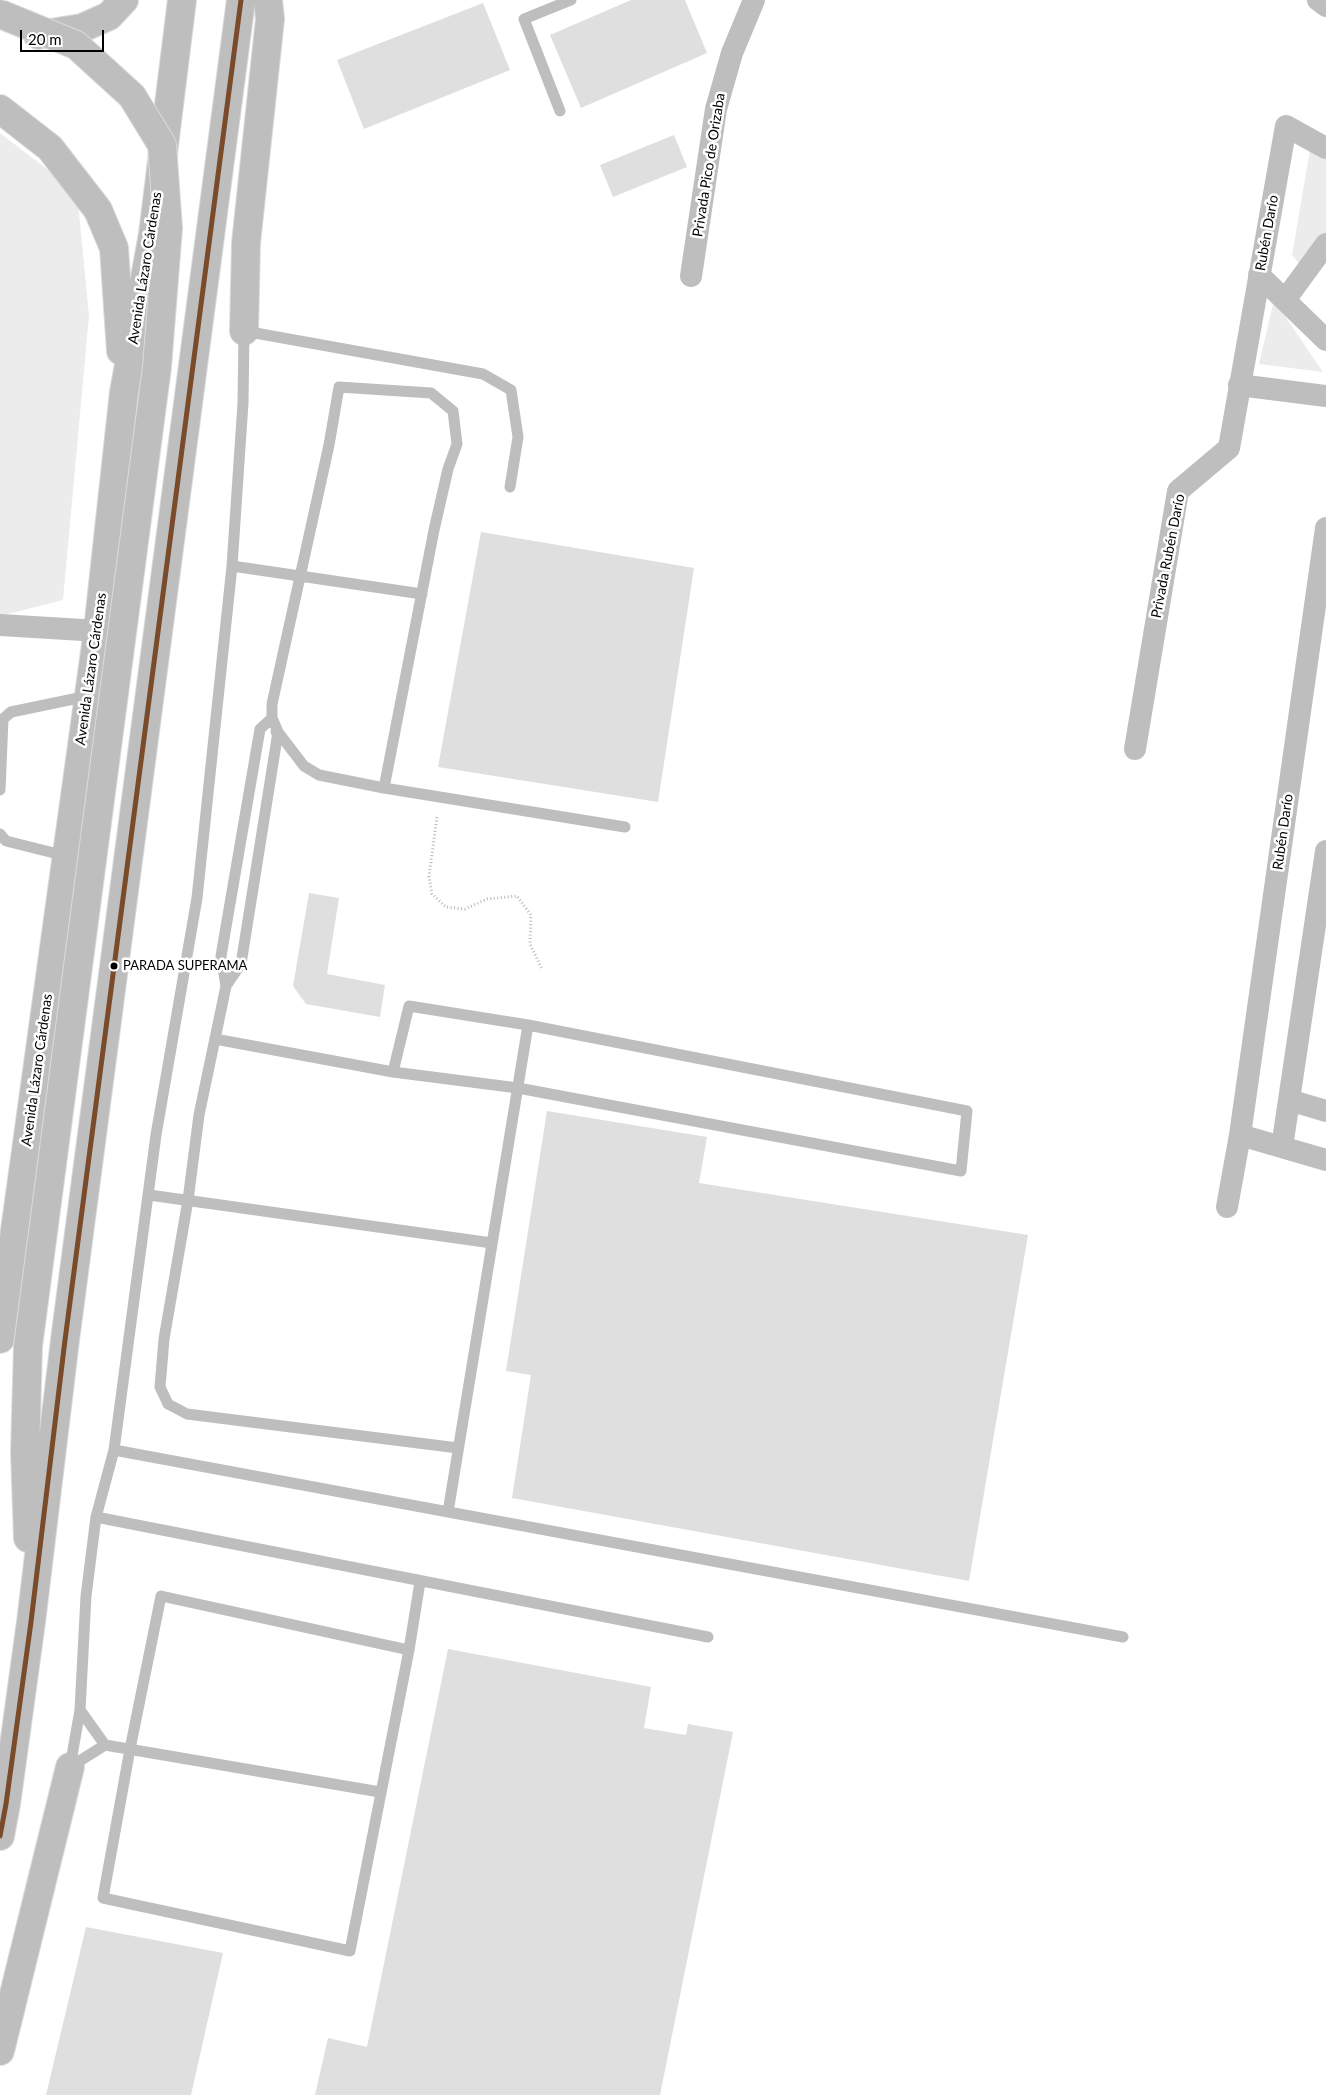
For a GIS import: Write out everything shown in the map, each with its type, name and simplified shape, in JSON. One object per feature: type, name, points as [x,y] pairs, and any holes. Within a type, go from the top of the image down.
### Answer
[{"type":"highway","points":[[0,29],[31,36],[82,28],[109,16],[124,0]]},
{"type":"highway","name":"Avenida Lázaro Cárdenas","points":[[0,1338],[98,630],[124,392],[153,234],[182,0]]},
{"type":"highway","points":[[0,1836],[31,1622],[68,1320],[241,0]]},
{"type":"highway","points":[[244,331],[246,242],[270,19],[268,0]]},
{"type":"highway","points":[[0,14],[76,45],[132,96],[162,145],[168,228],[156,377],[28,1346],[25,1452],[31,1622]]},
{"type":"highway","points":[[0,109],[50,148],[98,210],[114,248],[124,392]]},
{"type":"highway","points":[[0,2051],[70,1766]]},
{"type":"street","name":"Privada Pico de Orizaba","points":[[691,276],[716,109],[732,53],[754,0]]},
{"type":"street","points":[[1318,0],[1326,6]]},
{"type":"street","name":"Rubén Darío","points":[[1239,386],[1286,126],[1326,148]]},
{"type":"street","points":[[1286,300],[1326,244]]},
{"type":"street","points":[[1259,274],[1326,340]]},
{"type":"street","points":[[1239,386],[1326,396]]},
{"type":"street","name":"Privada Rubén Darío","points":[[1135,749],[1178,491],[1229,448],[1239,386]]},
{"type":"street","name":"Rubén Darío","points":[[1227,1207],[1240,1135],[1326,528]]},
{"type":"street","points":[[0,625],[98,630]]},
{"type":"street","points":[[1282,1147],[1320,927],[1326,851]]},
{"type":"street","points":[[1289,1100],[1326,1111]]},
{"type":"street","points":[[1240,1135],[1326,1160]]},
{"type":"lane","points":[[560,111],[524,19],[571,0]]},
{"type":"lane","points":[[70,1766],[80,1710],[86,1596],[96,1518],[114,1450],[156,1135],[197,898],[232,566],[243,403],[244,331],[483,374],[511,390],[518,438],[510,487]]},
{"type":"lane","points":[[384,788],[434,530],[448,470],[457,444],[453,411],[431,393],[339,387],[329,445],[272,704],[272,718],[278,732],[304,766],[319,774],[384,788],[625,827]]},
{"type":"lane","points":[[232,566],[422,594]]},
{"type":"lane","points":[[0,790],[3,719],[11,712],[88,696]]},
{"type":"lane","points":[[272,718],[260,729],[221,956],[226,986],[199,1115],[188,1200],[164,1339],[160,1387],[168,1404],[188,1414],[458,1448]]},
{"type":"lane","points":[[260,729],[278,732]]},
{"type":"lane","points":[[226,986],[241,964],[278,732]]},
{"type":"lane","points":[[0,834],[6,840],[66,856]]},
{"type":"lane","points":[[215,1039],[393,1072],[518,1088],[961,1171],[967,1111],[528,1025],[409,1006],[393,1072]]},
{"type":"lane","points":[[448,1512],[528,1025]]},
{"type":"lane","points":[[149,1195],[492,1243]]},
{"type":"lane","points":[[114,1450],[1123,1637]]},
{"type":"lane","points":[[96,1518],[708,1637]]},
{"type":"lane","points":[[409,1650],[161,1596],[130,1749],[103,1898],[350,1951],[409,1650],[420,1582]]},
{"type":"lane","points":[[80,1710],[105,1745]]},
{"type":"lane","points":[[70,1766],[105,1745],[380,1792]]},
{"type":"path","points":[[441,797],[428,876],[432,894],[446,908],[465,909],[487,899],[516,896],[530,914],[530,944],[542,969]]},
{"type":"shaded area","points":[[0,133],[77,192],[89,316],[63,600],[0,616]]},
{"type":"shaded area","points":[[1311,144],[1326,153],[1326,233],[1303,268],[1292,255]]},
{"type":"shaded area","points":[[1274,300],[1323,372],[1259,364]]},
{"type":"building","points":[[631,0],[685,0],[707,53],[581,108],[550,35]]},
{"type":"building","points":[[483,3],[510,70],[364,129],[337,60]]},
{"type":"building","points":[[674,135],[687,167],[613,197],[600,165]]},
{"type":"building","points":[[481,532],[694,568],[658,802],[438,767]]},
{"type":"building","points":[[309,893],[339,898],[327,974],[385,985],[380,1017],[306,1004],[293,986]]},
{"type":"building","points":[[547,1111],[707,1137],[699,1183],[1028,1235],[969,1581],[512,1498],[531,1375],[506,1371]]},
{"type":"building","points":[[448,1649],[651,1687],[644,1728],[686,1735],[688,1724],[733,1732],[660,2095],[315,2095],[328,2038],[367,2047]]},
{"type":"building","points":[[86,1927],[223,1953],[191,2095],[46,2095]]},
{"type":"transit line","points":[[0,1836],[31,1622],[65,1340],[241,0]]},
{"type":"place","name":"PARADA SUPERAMA","points":[[114,966]]}]
